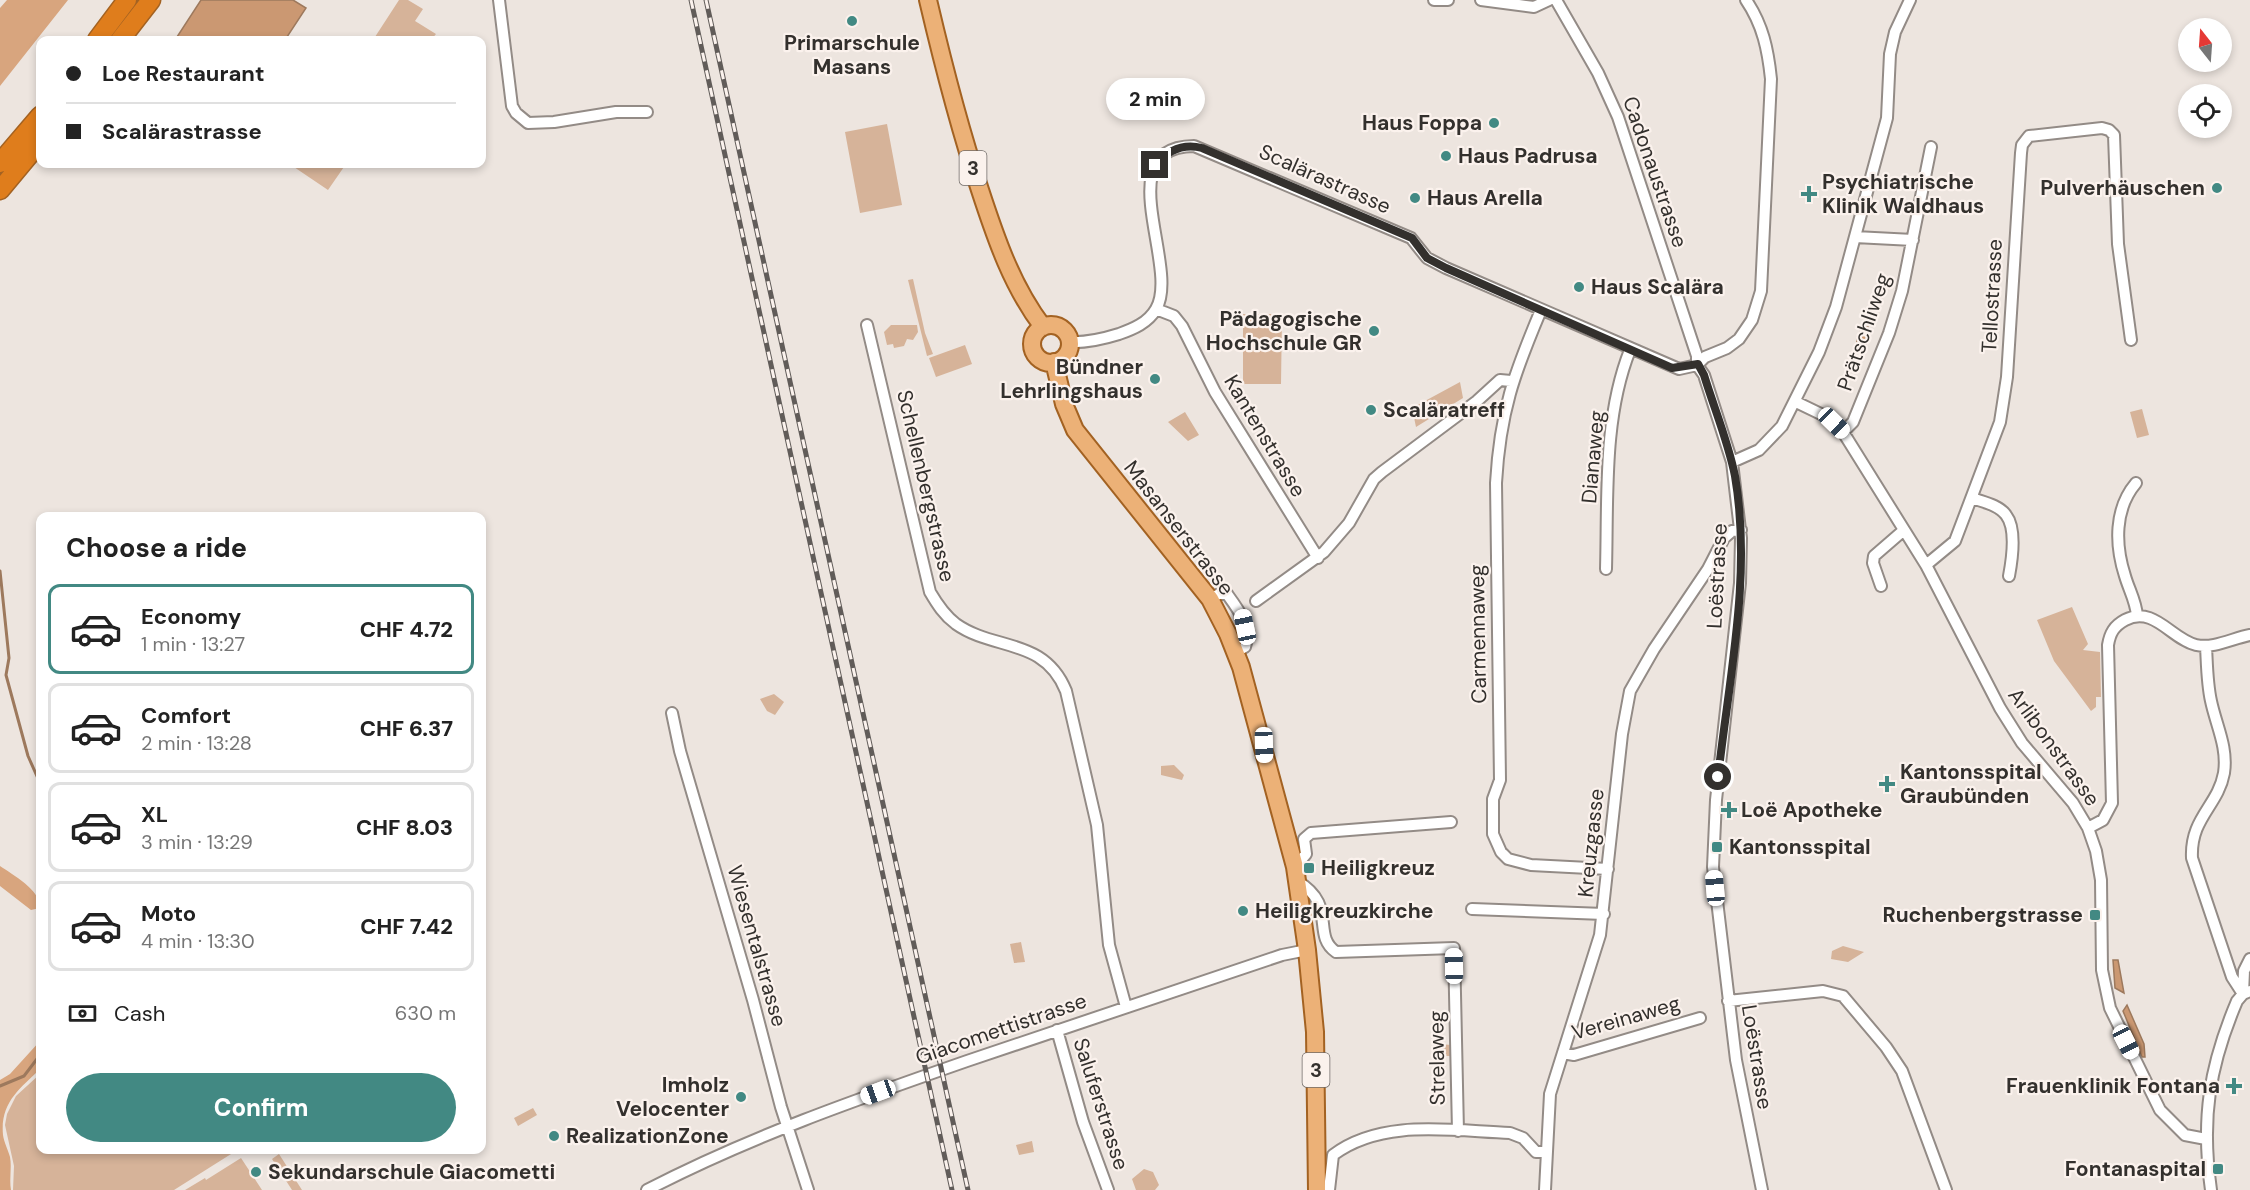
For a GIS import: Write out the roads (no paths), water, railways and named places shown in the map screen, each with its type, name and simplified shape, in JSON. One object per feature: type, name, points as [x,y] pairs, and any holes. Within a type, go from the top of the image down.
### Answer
[{"type":"highway","points":[[100,36],[127,0]]},
{"type":"highway","points":[[123,36],[151,0]]},
{"type":"highway","points":[[0,163],[36,121]]},
{"type":"highway","points":[[0,190],[36,147]]},
{"type":"main road","name":"3","points":[[928,0],[960,129],[988,213],[1020,294],[1043,327],[1060,328],[1069,342]]},
{"type":"main road","points":[[1043,327],[1035,334],[1032,346],[1035,355],[1042,360],[1054,362],[1067,353],[1069,342]]},
{"type":"main road","name":"Masanserstrasse","points":[[1054,362],[1062,398],[1075,430],[1210,599],[1236,652],[1264,745],[1267,768],[1296,874],[1307,950],[1315,1032],[1317,1190]]},
{"type":"street","points":[[499,0],[512,106],[521,119],[528,123],[554,122],[616,112],[646,112]]},
{"type":"street","points":[[1434,0],[1448,0]]},
{"type":"street","points":[[1481,0],[1534,7],[1549,0]]},
{"type":"street","name":"Cadonaustrasse","points":[[1556,0],[1598,73],[1618,117],[1698,364]]},
{"type":"street","points":[[1698,364],[1705,357],[1727,348],[1739,339],[1752,320],[1761,291],[1771,80],[1768,51],[1758,18],[1746,0]]},
{"type":"street","points":[[1732,462],[1768,444],[1796,402],[1836,307],[1887,118],[1890,54],[1895,32],[1910,0]]},
{"type":"street","name":"Tellostrasse","points":[[1926,565],[1955,542],[1989,456],[2004,403],[2021,153],[2022,145],[2029,136],[2102,128],[2114,135],[2118,244],[2131,340]]},
{"type":"street","name":"Scalärastrasse","points":[[1156,309],[1161,283],[1151,197],[1152,172],[1155,165],[1168,152],[1185,146],[1194,146],[1412,238],[1427,258],[1446,268],[1630,350],[1672,368],[1698,364]]},
{"type":"street","name":"Prätschliweg","points":[[1843,432],[1853,422],[1889,333],[1913,240],[1931,147]]},
{"type":"street","name":"Prätschliweg","points":[[1855,237],[1913,240]]},
{"type":"street","points":[[1069,342],[1098,339],[1131,330],[1142,324],[1156,309]]},
{"type":"street","name":"Kantenstrasse","points":[[1156,309],[1174,316],[1182,327],[1215,392],[1318,558]]},
{"type":"street","name":"Carmennaweg","points":[[1541,310],[1511,381],[1498,442],[1496,483],[1500,780],[1493,799],[1493,834],[1501,852],[1517,863],[1608,868]]},
{"type":"street","name":"Schellenbergstrasse","points":[[867,325],[930,592],[944,614],[957,625],[975,634],[1031,651],[1044,660],[1058,675],[1066,691],[1097,825],[1109,945],[1126,1007]]},
{"type":"street","name":"Dianaweg","points":[[1606,569],[1609,445],[1612,422],[1630,350]]},
{"type":"street","name":"Loëstrasse","points":[[1698,364],[1704,375],[1732,462],[1741,530],[1740,583],[1713,825],[1713,867],[1736,1060],[1762,1190]]},
{"type":"street","points":[[1256,601],[1318,558],[1342,533],[1374,479],[1382,472],[1500,381],[1511,381]]},
{"type":"street","name":"Arlibonstrasse","points":[[1796,402],[1825,416],[1843,432],[1926,565],[2000,708],[2022,743],[2073,803],[2088,828],[2096,850],[2101,880],[2102,970],[2110,1008],[2160,1110],[2185,1135],[2206,1139]]},
{"type":"street","points":[[2136,483],[2119,510],[2119,534],[2120,557],[2136,604],[2137,616]]},
{"type":"street","points":[[1972,498],[2000,509],[2007,516],[2011,533],[2010,576]]},
{"type":"street","name":"Kreuzgasse","points":[[1545,1190],[1550,1094],[1596,953],[1604,914],[1623,725],[1630,692],[1654,649],[1708,569],[1724,538],[1728,534],[1741,530]]},
{"type":"street","points":[[1881,586],[1873,563],[1874,556],[1904,530]]},
{"type":"street","points":[[2088,828],[2103,820],[2112,803],[2108,645],[2110,634],[2118,624],[2137,616],[2159,622],[2194,645],[2206,646],[2250,635]]},
{"type":"street","points":[[2206,646],[2211,701],[2221,731],[2224,773],[2215,797],[2198,822],[2191,847],[2192,858],[2232,977],[2246,993]]},
{"type":"street","name":"Wiesentalstrasse","points":[[672,713],[680,751],[808,1190]]},
{"type":"street","points":[[1296,874],[1306,854],[1304,839],[1311,833],[1451,822]]},
{"type":"street","name":"Strelaweg","points":[[1296,874],[1313,890],[1318,900],[1325,937],[1336,952],[1454,948],[1458,1131]]},
{"type":"street","points":[[1472,909],[1604,914]]},
{"type":"street","name":"Giacomettistrasse","points":[[647,1190],[788,1125],[1057,1030],[1282,955],[1307,950]]},
{"type":"street","points":[[2211,1190],[2206,1139],[2212,1071],[2228,1022],[2246,993],[2244,971],[2250,959]]},
{"type":"street","points":[[1728,1001],[1823,991],[1843,996],[1886,1047],[1902,1071],[1946,1190]]},
{"type":"street","name":"Vereinaweg","points":[[1563,1053],[1574,1055],[1700,1018]]},
{"type":"street","name":"Saluferstrasse","points":[[1057,1030],[1083,1122],[1108,1190]]},
{"type":"street","points":[[1329,1190],[1332,1155],[1352,1143],[1403,1129],[1518,1135],[1536,1152],[1546,1152]]},
{"type":"waterway","points":[[0,571],[9,658],[6,675],[28,756],[36,774]]},
{"type":"waterway","points":[[0,1086],[24,1076],[36,1060]]},
{"type":"railway","points":[[691,0],[952,1190]]},
{"type":"railway","points":[[706,0],[968,1190]]},
{"type":"place","name":"Primarschule Masans","points":[[852,21]]},
{"type":"place","name":"Haus Foppa","points":[[1494,123]]},
{"type":"place","name":"Haus Padrusa","points":[[1446,156]]},
{"type":"place","name":"Pulverhäuschen","points":[[2217,188]]},
{"type":"place","name":"Psychiatrische Klinik Waldhaus","points":[[1809,194]]},
{"type":"place","name":"Haus Arella","points":[[1415,198]]},
{"type":"place","name":"Haus Scalära","points":[[1579,287]]},
{"type":"place","name":"Pädagogische Hochschule GR","points":[[1374,331]]},
{"type":"place","name":"Bündner Lehrlingshaus","points":[[1155,379]]},
{"type":"place","name":"Scaläratreff","points":[[1371,410]]},
{"type":"place","name":"Kantonsspital Graubünden","points":[[1887,784]]},
{"type":"place","name":"Loë Apotheke","points":[[1729,810]]},
{"type":"place","name":"Kantonsspital","points":[[1717,847]]},
{"type":"place","name":"Heiligkreuz","points":[[1309,868]]},
{"type":"place","name":"Heiligkreuzkirche","points":[[1243,911]]},
{"type":"place","name":"Ruchenbergstrasse","points":[[2095,915]]},
{"type":"place","name":"Frauenklinik Fontana","points":[[2234,1086]]},
{"type":"place","name":"Imholz Velocenter","points":[[741,1097]]},
{"type":"place","name":"RealizationZone","points":[[554,1136]]},
{"type":"place","name":"Fontanaspital","points":[[2218,1169]]},
{"type":"place","name":"Sekundarschule Giacometti","points":[[256,1172]]}]
